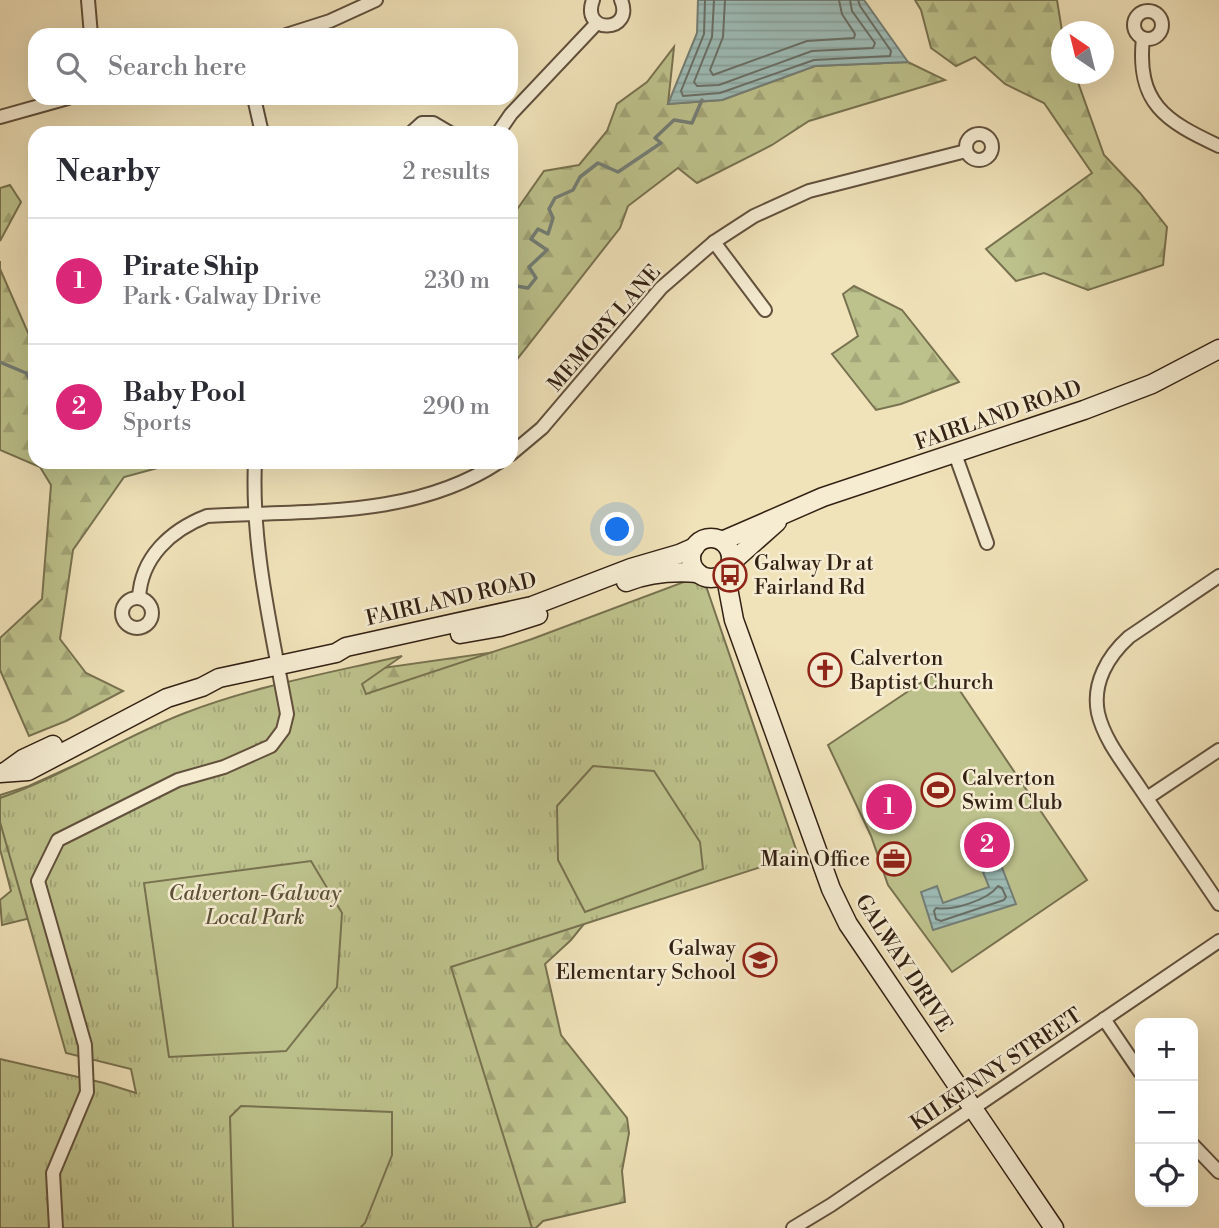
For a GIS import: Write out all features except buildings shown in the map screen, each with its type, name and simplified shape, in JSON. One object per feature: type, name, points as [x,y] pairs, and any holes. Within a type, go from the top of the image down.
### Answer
[{"type":"main road","name":"FAIRLAND ROAD","points":[[722,541],[823,497],[955,454],[1152,384],[1219,349]]},
{"type":"main road","name":"FAIRLAND ROAD","points":[[730,566],[788,513]]},
{"type":"main road","points":[[707,538],[722,541],[729,548],[730,566],[721,576],[703,576],[691,561],[695,547],[707,538]]},
{"type":"main road","name":"FAIRLAND ROAD","points":[[2,773],[23,759],[169,685],[202,675],[219,678],[336,653],[346,647],[532,606],[626,569],[695,547]]},
{"type":"main road","name":"GALWAY DRIVE","points":[[730,566],[727,583],[734,620],[831,890],[848,924],[1054,1228]]},
{"type":"main road","name":"FAIRLAND ROAD","points":[[336,653],[352,656],[500,627],[639,577],[678,571],[703,576]]},
{"type":"main road","name":"GALWAY DRIVE","points":[[703,576],[734,620]]},
{"type":"street","points":[[88,0],[90,28]]},
{"type":"street","points":[[308,28],[376,0]]},
{"type":"street","points":[[593,0],[591,13],[597,23],[610,26],[620,20],[624,10],[621,0]]},
{"type":"street","points":[[503,126],[597,23]]},
{"type":"street","points":[[1143,38],[1141,57],[1145,82],[1154,102],[1163,114],[1181,128],[1219,146]]},
{"type":"street","points":[[0,117],[43,105]]},
{"type":"street","points":[[256,105],[260,126]]},
{"type":"street","points":[[419,126],[422,123],[433,123],[438,126]]},
{"type":"street","name":"MEMORY LANE","points":[[518,448],[542,428],[661,288],[714,242],[754,216],[809,191],[966,150]]},
{"type":"street","points":[[714,242],[765,310]]},
{"type":"street","points":[[955,454],[987,543]]},
{"type":"street","points":[[56,1228],[53,1172],[87,1092],[85,1045],[38,881],[58,840],[178,780],[224,768],[271,746],[283,730],[287,714],[263,580],[255,513],[255,469]]},
{"type":"street","points":[[139,598],[139,586],[156,550],[170,535],[188,523],[207,516],[396,503],[431,495],[488,469]]},
{"type":"street","points":[[1219,576],[1117,647],[1104,668],[1097,695],[1098,713],[1118,754],[1219,904]]},
{"type":"street","points":[[1147,798],[1219,750]]},
{"type":"street","name":"KILKENNY STREET","points":[[793,1228],[1219,942]]},
{"type":"street","points":[[1104,1019],[1135,1065]]},
{"type":"street","points":[[1198,1150],[1219,1172]]},
{"type":"green space","points":[[915,0],[1057,0],[1060,21],[1051,21],[1051,84],[1079,84],[1104,155],[1167,227],[1163,265],[1088,290],[1044,273],[1016,281],[986,249],[1092,173],[1044,103],[1005,84],[975,57],[956,66],[931,48],[921,10]]},
{"type":"green space","points":[[674,47],[668,104],[722,100],[815,66],[908,62],[945,80],[809,121],[772,145],[697,183],[678,168],[628,206],[620,228],[518,358],[518,208],[544,171],[579,165],[607,131],[617,104],[647,82]]},
{"type":"green space","points":[[10,185],[21,202],[0,241],[0,188]]},
{"type":"green space","points":[[0,269],[28,333],[28,462],[0,450]]},
{"type":"green space","points":[[854,286],[902,310],[959,382],[901,404],[876,410],[832,354],[858,336],[843,294]]},
{"type":"green space","points":[[41,469],[154,469],[124,477],[73,550],[60,639],[86,673],[123,691],[66,721],[29,736],[0,670],[0,638],[42,599],[51,485]]},
{"type":"green space","name":"Calverton-Galway Local Park","points":[[689,580],[706,586],[798,855],[451,967],[532,1228],[0,1228],[0,1059],[136,1093],[131,1069],[66,1053],[0,822],[0,798],[47,779],[139,733],[211,703],[402,656],[362,684],[366,694],[532,639]]},
{"type":"green space","points":[[495,652],[588,919],[571,940],[545,964],[561,1035],[627,1118],[629,1133],[622,1171],[625,1202],[543,1221],[536,1228],[429,1228],[319,677]]},
{"type":"green space","name":"Calverton Swim Club","points":[[931,676],[952,679],[1087,880],[952,972],[888,885],[871,836],[828,745]]},
{"type":"green space","points":[[88,759],[31,918],[2,925],[0,900],[11,891],[0,849],[0,795],[29,786]]},
{"type":"green space","points":[[593,766],[654,771],[700,842],[703,869],[585,912],[558,860],[557,806]]},
{"type":"green space","points":[[311,861],[342,913],[337,987],[286,1051],[169,1057],[144,883]]},
{"type":"green space","points":[[241,1106],[392,1112],[392,1155],[365,1223],[360,1228],[233,1228],[230,1117]]},
{"type":"water","points":[[698,0],[864,0],[908,62],[815,66],[722,100],[668,104],[697,33]]},
{"type":"water","points":[[1001,865],[1016,904],[933,930],[921,892],[937,886],[943,903],[989,887],[983,872]]},
{"type":"waterway","points":[[518,286],[528,288],[536,278],[529,267],[547,250],[531,239],[538,229],[548,234],[553,218],[549,209],[555,198],[573,190],[580,177],[598,163],[618,172],[661,143],[655,138],[674,120],[692,123],[702,100]]},
{"type":"waterway","points":[[0,362],[26,373],[28,377]]},
{"type":"place","name":"Galway Dr at Fairland Rd","points":[[730,575]]},
{"type":"place","name":"Calverton Baptist Church","points":[[825,670]]},
{"type":"place","name":"Calverton Swim Club","points":[[938,790]]},
{"type":"place","name":"Pirate Ship","points":[[889,807]]},
{"type":"place","name":"Baby Pool","points":[[987,845]]},
{"type":"place","name":"Main Office","points":[[894,859]]},
{"type":"place","name":"Galway Elementary School","points":[[760,960]]}]
